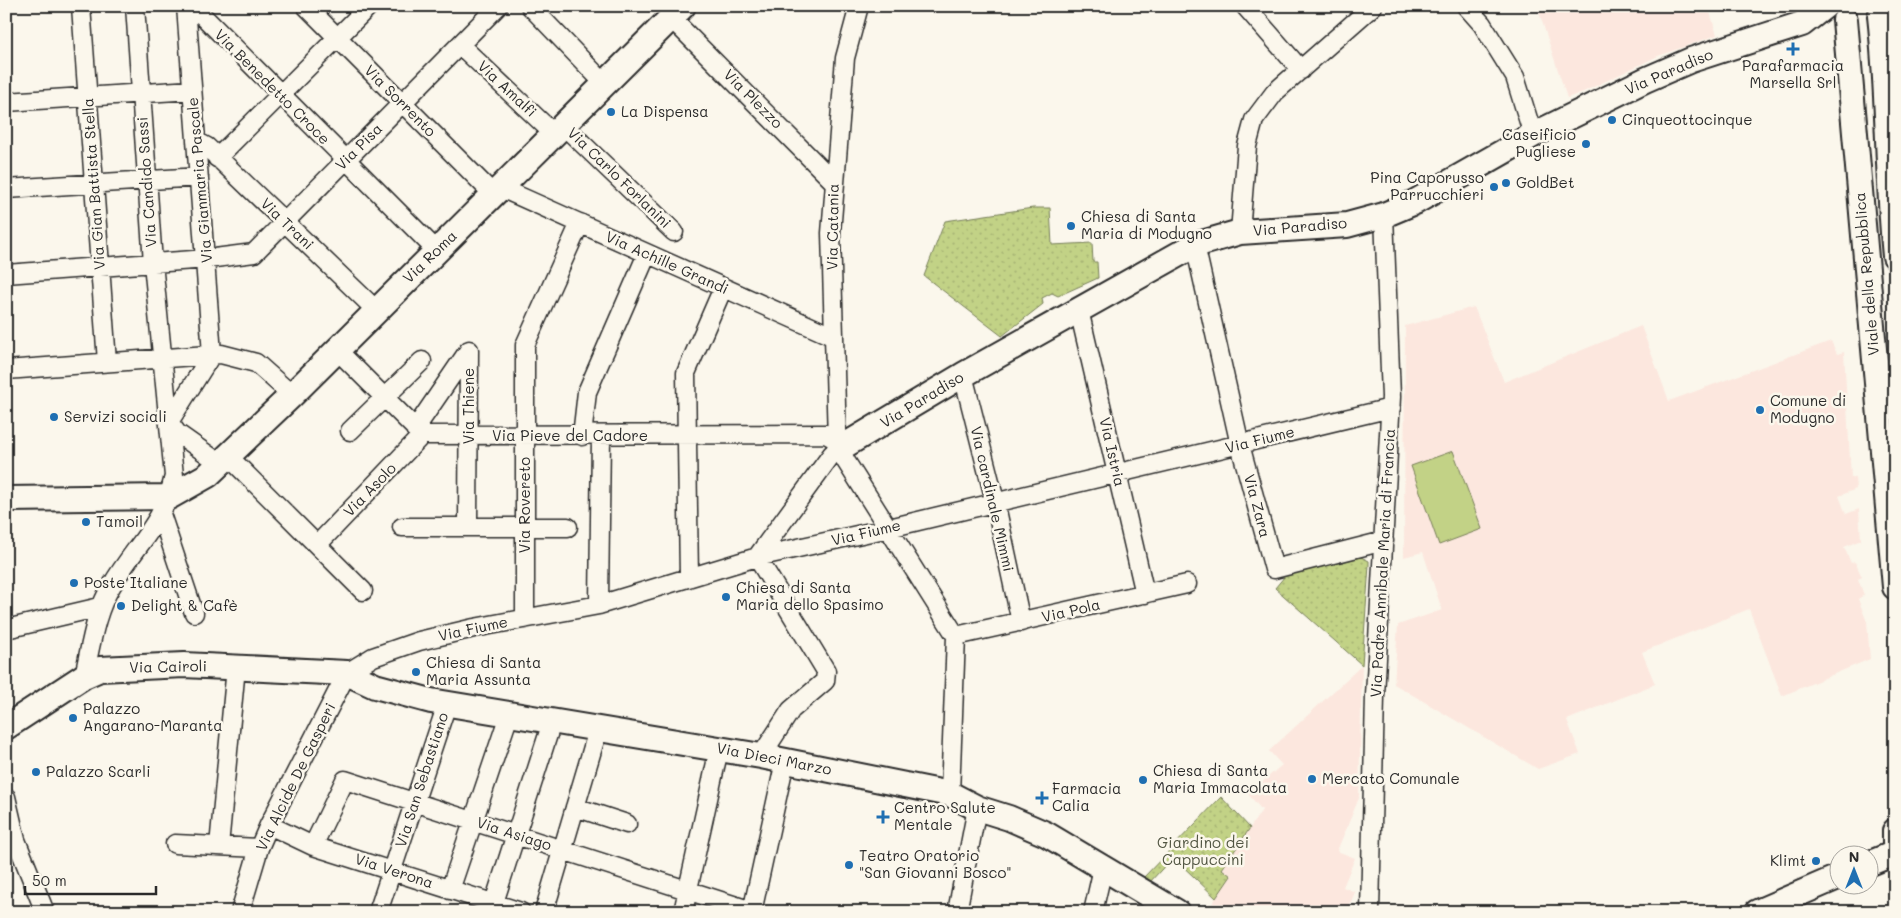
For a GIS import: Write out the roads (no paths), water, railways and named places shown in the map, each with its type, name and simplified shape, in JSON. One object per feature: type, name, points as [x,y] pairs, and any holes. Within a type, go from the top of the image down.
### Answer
[{"type":"street","name":"Via Gian Battista Stella","points":[[81,6],[107,362]]},
{"type":"street","name":"Via Candido Sassi","points":[[135,6],[146,180],[161,358],[174,476],[165,506]]},
{"type":"street","name":"Via Gianmaria Pascale","points":[[186,6],[207,259],[212,354]]},
{"type":"street","name":"Via Benedetto Croce","points":[[193,6],[345,161],[437,251]]},
{"type":"street","name":"Via Sorrento","points":[[306,6],[403,104],[498,191]]},
{"type":"street","points":[[218,158],[369,6]]},
{"type":"street","name":"Via Pisa","points":[[6,274],[207,259],[254,253],[498,6]]},
{"type":"street","points":[[530,6],[604,83]]},
{"type":"street","name":"Via Catania","points":[[838,444],[831,233],[846,58],[859,6]]},
{"type":"street","points":[[1245,6],[1301,70]]},
{"type":"street","points":[[1240,232],[1247,146],[1254,120],[1275,92],[1372,6]]},
{"type":"street","points":[[1466,6],[1482,24],[1515,77],[1533,134]]},
{"type":"street","name":"Via Paradiso","points":[[1802,24],[1825,6]]},
{"type":"street","name":"Via Paradiso","points":[[838,444],[1195,245],[1240,232],[1347,225],[1384,215],[1416,202],[1533,134],[1691,60],[1802,24],[1835,25],[1841,13],[1864,24],[1885,10]]},
{"type":"street","name":"Viale della Repubblica","points":[[1885,10],[1895,256]]},
{"type":"street","name":"Via Roma","points":[[165,506],[225,460],[677,12]]},
{"type":"street","name":"Via Plezzo","points":[[677,12],[834,182]]},
{"type":"street","name":"Viale della Repubblica","points":[[1841,13],[1895,587]]},
{"type":"street","name":"Via Amalfi","points":[[460,45],[559,130]]},
{"type":"street","points":[[6,102],[192,90]]},
{"type":"street","name":"Via Carlo Forlanini","points":[[559,130],[674,232]]},
{"type":"street","name":"Via Trani","points":[[196,141],[218,158],[376,310]]},
{"type":"street","points":[[6,189],[199,177]]},
{"type":"street","name":"Via Achille Grandi","points":[[498,191],[580,224],[834,337]]},
{"type":"street","name":"Via Padre Annibale Maria di Francia","points":[[1370,912],[1375,696],[1391,408],[1384,215]]},
{"type":"street","name":"Via Rovereto","points":[[525,619],[525,344],[580,224]]},
{"type":"street","name":"Via Zara","points":[[1195,245],[1240,445],[1274,569],[1384,541]]},
{"type":"street","points":[[582,436],[587,392],[646,254]]},
{"type":"street","points":[[689,578],[686,373],[723,288]]},
{"type":"street","name":"Via Istria","points":[[1079,310],[1145,594]]},
{"type":"street","points":[[337,350],[419,432]]},
{"type":"street","name":"Via Thiene","points":[[419,432],[469,350],[468,527]]},
{"type":"street","points":[[212,354],[169,422],[177,433],[225,460],[318,544],[363,591]]},
{"type":"street","points":[[6,370],[212,354],[256,363],[292,395]]},
{"type":"street","points":[[350,431],[422,361]]},
{"type":"street","name":"Via cardinale Mimmi","points":[[963,375],[995,501],[1021,622]]},
{"type":"street","name":"Via Fiume","points":[[347,673],[373,657],[419,641],[599,604],[757,557],[889,528],[995,501],[1117,474],[1391,408]]},
{"type":"street","name":"Via Pieve del Cadore","points":[[419,432],[469,436],[826,434],[838,444]]},
{"type":"street","name":"Via Asolo","points":[[318,544],[419,432]]},
{"type":"street","points":[[599,604],[601,436]]},
{"type":"street","points":[[761,756],[791,710],[825,681],[827,677],[826,671],[757,557],[838,444],[956,636],[950,794]]},
{"type":"street","points":[[6,499],[165,506]]},
{"type":"street","points":[[84,676],[100,607],[112,584],[165,506]]},
{"type":"street","points":[[165,506],[194,613]]},
{"type":"street","points":[[402,527],[568,527]]},
{"type":"street","name":"Via Pola","points":[[956,636],[1187,584]]},
{"type":"street","points":[[6,630],[100,607]]},
{"type":"street","name":"Via Cairoli","points":[[6,727],[84,676],[100,670],[182,665],[347,673]]},
{"type":"street","points":[[219,846],[236,667]]},
{"type":"street","name":"Via Dieci Marzo","points":[[347,673],[375,686],[447,704],[761,756],[950,794],[977,808],[1009,818],[1046,834],[1177,912]]},
{"type":"street","name":"Via Alcide De Gasperi","points":[[240,912],[269,825],[347,673]]},
{"type":"street","name":"Via San Sebastiano","points":[[378,912],[447,704]]},
{"type":"street","points":[[450,890],[509,715]]},
{"type":"street","points":[[492,907],[552,722]]},
{"type":"street","points":[[544,912],[598,730]]},
{"type":"street","points":[[683,912],[719,749]]},
{"type":"street","points":[[752,911],[785,761]]},
{"type":"street","name":"Via Asiago","points":[[313,846],[345,780],[752,911]]},
{"type":"street","points":[[6,797],[16,840],[45,912]]},
{"type":"street","points":[[575,808],[627,824]]},
{"type":"street","points":[[957,912],[977,808]]},
{"type":"street","name":"Via Verona","points":[[269,825],[313,846],[392,869],[492,907],[521,912]]},
{"type":"street","points":[[1895,831],[1895,843]]},
{"type":"street","points":[[175,844],[260,848]]},
{"type":"street","points":[[1878,860],[1895,853]]},
{"type":"street","points":[[1094,912],[1104,868]]},
{"type":"street","points":[[1757,912],[1828,881]]},
{"type":"place","name":"Parafarmacia Marsella Srl","points":[[1793,49]]},
{"type":"place","name":"La Dispensa","points":[[611,112]]},
{"type":"place","name":"Cinqueottocinque","points":[[1612,120]]},
{"type":"place","name":"Caseificio Pugliese","points":[[1586,144]]},
{"type":"place","name":"GoldBet","points":[[1506,183]]},
{"type":"place","name":"Pina Caporusso Parrucchieri","points":[[1494,187]]},
{"type":"place","name":"Chiesa di Santa Maria di Modugno","points":[[1071,226]]},
{"type":"place","name":"Comune di Modugno","points":[[1760,410]]},
{"type":"place","name":"Servizi sociali","points":[[54,417]]},
{"type":"place","name":"Tamoil","points":[[86,522]]},
{"type":"place","name":"Poste Italiane","points":[[74,583]]},
{"type":"place","name":"Chiesa di Santa Maria dello Spasimo","points":[[726,597]]},
{"type":"place","name":"Delight & Cafè","points":[[121,606]]},
{"type":"place","name":"Chiesa di Santa Maria Assunta","points":[[416,672]]},
{"type":"place","name":"Palazzo Angarano-Maranta","points":[[73,718]]},
{"type":"place","name":"Palazzo Scarli","points":[[36,772]]},
{"type":"place","name":"Mercato Comunale","points":[[1312,779]]},
{"type":"place","name":"Chiesa di Santa Maria Immacolata","points":[[1143,780]]},
{"type":"place","name":"Farmacia Calia","points":[[1042,798]]},
{"type":"place","name":"Centro Salute Mentale","points":[[883,817]]},
{"type":"place","name":"Klimt","points":[[1816,861]]},
{"type":"place","name":"Teatro Oratorio \"San Giovanni Bosco\"","points":[[849,865]]},
{"type":"park label","name":"Giardino dei Cappuccini","points":[[1203,852]]}]
